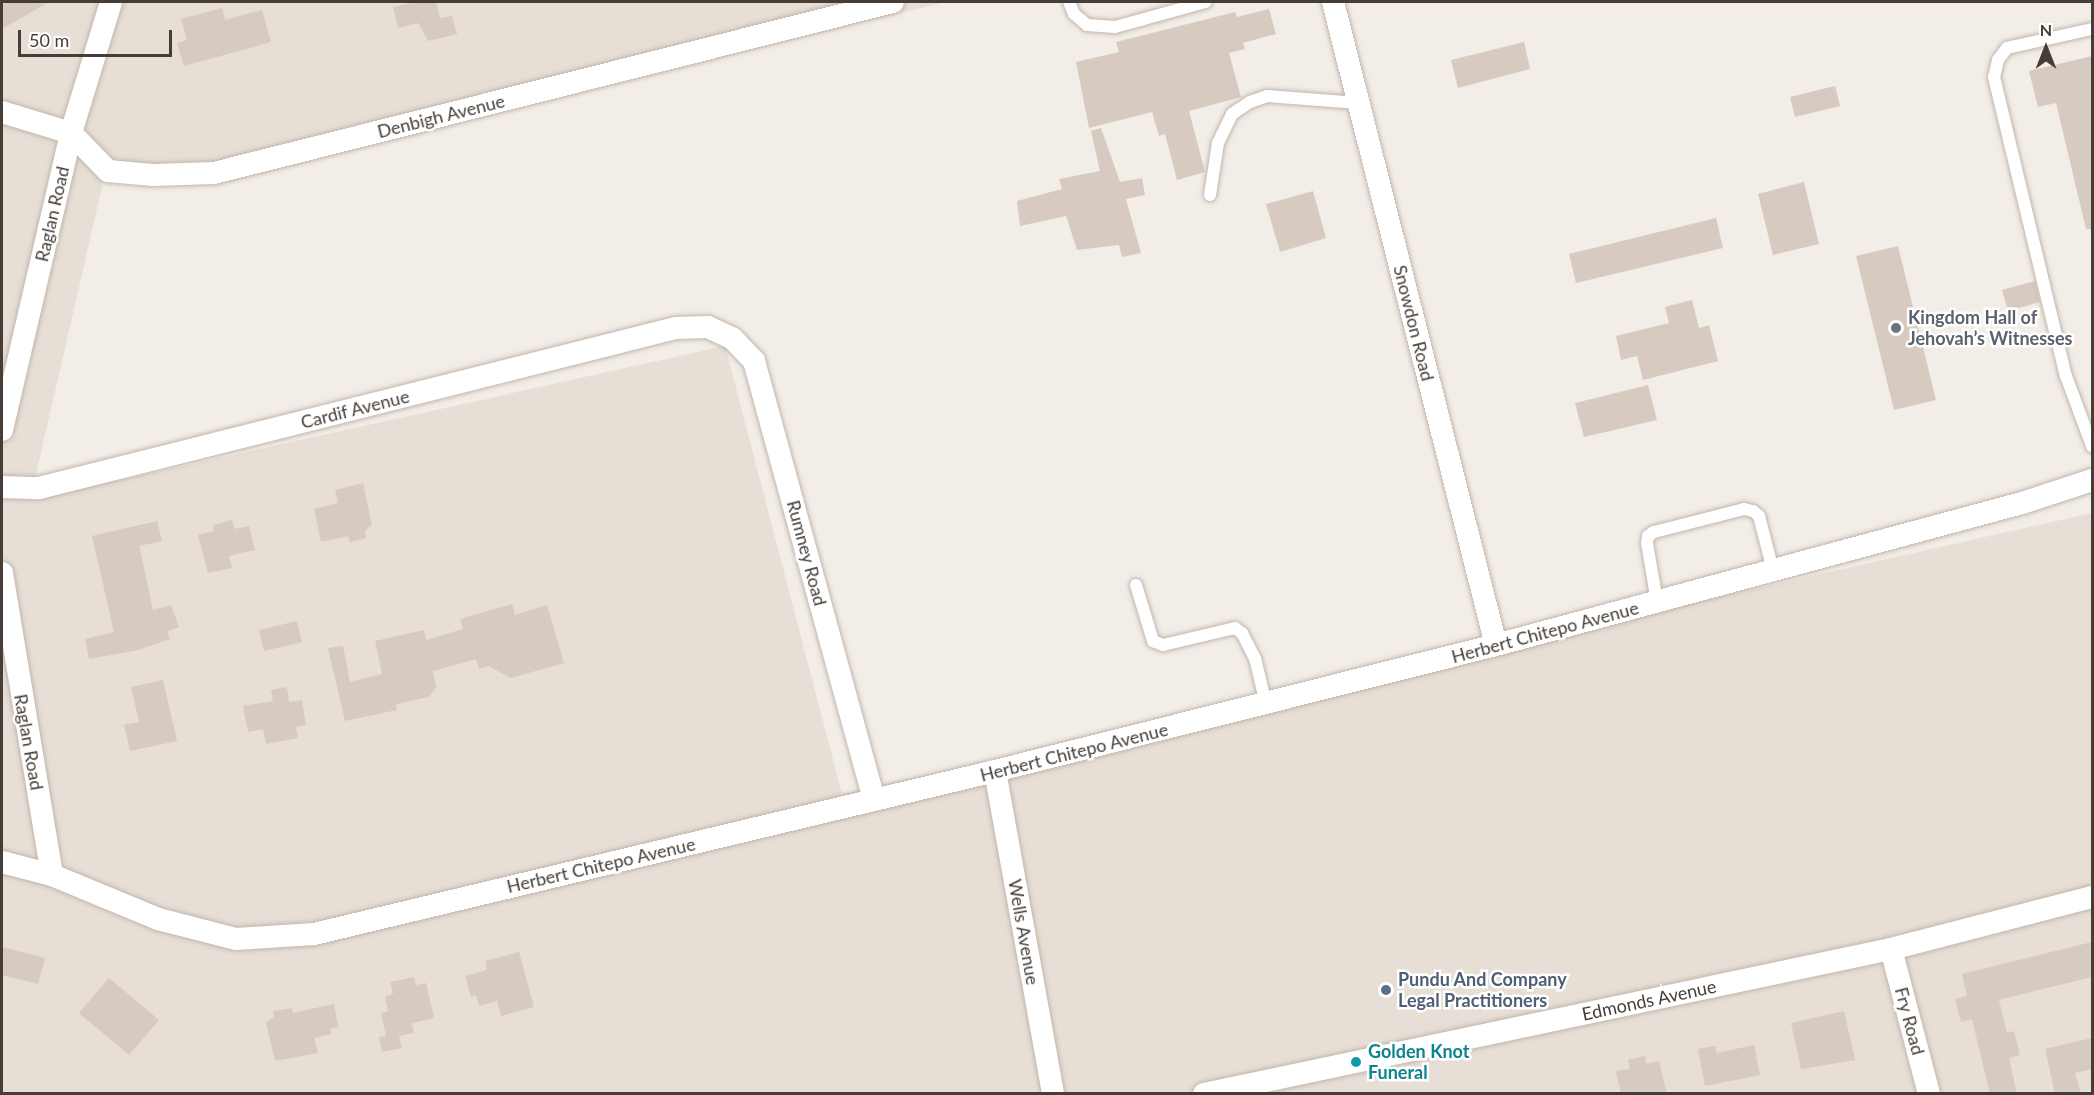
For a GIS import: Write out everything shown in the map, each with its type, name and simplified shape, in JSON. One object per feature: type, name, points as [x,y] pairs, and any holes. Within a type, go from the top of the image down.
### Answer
[{"type":"street","name":"Raglan Road","points":[[2,430],[71,133],[111,2]]},
{"type":"street","name":"Denbigh Avenue","points":[[71,133],[89,155],[108,171],[153,176],[214,173],[893,2]]},
{"type":"street","name":"Snowdon Road","points":[[1333,2],[1496,645]]},
{"type":"street","points":[[2,112],[71,133]]},
{"type":"street","name":"Cardif Avenue","points":[[2,487],[39,488],[676,328],[708,327]]},
{"type":"street","name":"Rumney Road","points":[[708,327],[732,338],[754,362],[874,801]]},
{"type":"street","name":"Herbert Chitepo Avenue","points":[[2,862],[52,875],[158,919],[236,939],[314,934],[874,801],[1266,704],[1657,602],[2022,503],[2092,480]]},
{"type":"street","name":"Raglan Road","points":[[2,573],[52,875]]},
{"type":"street","name":"Wells Avenue","points":[[995,771],[1053,1094]]},
{"type":"street","name":"Edmonds Avenue","points":[[1204,1094],[1891,949],[2092,897]]},
{"type":"street","name":"Fry Road","points":[[1891,949],[1929,1094]]},
{"type":"lane","points":[[1069,2],[1074,14],[1088,25],[1114,27],[1206,2]]},
{"type":"lane","points":[[2092,29],[2007,48],[1998,60],[1994,77],[2066,376],[2092,446]]},
{"type":"lane","points":[[1210,195],[1218,143],[1232,114],[1250,102],[1267,96],[1358,103]]},
{"type":"lane","points":[[1657,602],[1647,543],[1648,536],[1654,532],[1744,509],[1753,511],[1759,516],[1773,570]]},
{"type":"lane","points":[[1136,585],[1153,641],[1163,645],[1235,628],[1242,633],[1255,658],[1266,704]]},
{"type":"shaded area","points":[[2,2],[946,2],[208,177],[108,161],[30,500],[725,346],[842,794],[2092,513],[2092,1093],[2,1094]]},
{"type":"building","points":[[2,2],[49,2],[2,29]]},
{"type":"building","points":[[415,2],[436,2],[440,18],[452,16],[457,34],[428,41],[418,23],[398,28],[393,7]]},
{"type":"building","points":[[222,8],[225,20],[262,10],[271,42],[184,66],[177,43],[187,40],[181,19]]},
{"type":"building","points":[[1269,9],[1276,34],[1243,43],[1245,49],[1229,53],[1241,97],[1189,111],[1205,172],[1177,180],[1165,134],[1159,136],[1152,112],[1089,128],[1076,62],[1119,52],[1116,42],[1235,12],[1237,17]]},
{"type":"building","points":[[1524,42],[1530,69],[1458,88],[1451,60]]},
{"type":"building","points":[[2092,56],[2092,229],[2086,229],[2056,103],[2038,107],[2029,71]]},
{"type":"building","points":[[1835,86],[1840,106],[1795,117],[1790,97]]},
{"type":"building","points":[[1101,128],[1120,182],[1142,178],[1145,195],[1126,199],[1141,253],[1122,257],[1119,245],[1077,250],[1066,216],[1020,226],[1017,201],[1062,189],[1059,179],[1100,171],[1091,131]]},
{"type":"building","points":[[1804,182],[1819,244],[1773,255],[1758,194]]},
{"type":"building","points":[[1313,191],[1326,238],[1280,252],[1266,204]]},
{"type":"building","points":[[1716,218],[1723,248],[1576,283],[1569,254]]},
{"type":"building","name":"Kingdom Hall of Jehovah’s Witnesses","points":[[1898,246],[1936,400],[1894,410],[1856,256]]},
{"type":"building","points":[[2035,281],[2040,302],[2008,311],[2002,290]]},
{"type":"building","points":[[1692,300],[1699,328],[1709,325],[1718,361],[1643,380],[1637,356],[1621,360],[1616,336],[1669,323],[1665,307]]},
{"type":"building","points":[[1648,385],[1657,420],[1584,437],[1575,403]]},
{"type":"building","points":[[363,483],[372,525],[365,531],[366,538],[350,542],[348,536],[321,542],[314,509],[338,503],[335,490]]},
{"type":"building","points":[[232,520],[235,529],[249,526],[255,550],[229,556],[232,568],[208,573],[198,535],[214,531],[213,525]]},
{"type":"building","points":[[157,521],[162,541],[139,546],[153,610],[171,605],[179,627],[167,632],[170,639],[138,650],[89,659],[85,639],[114,632],[92,536]]},
{"type":"building","points":[[512,604],[515,615],[547,605],[564,663],[511,678],[488,666],[479,669],[476,659],[433,671],[436,687],[429,697],[396,704],[397,710],[345,721],[328,648],[343,646],[350,682],[382,674],[375,641],[424,630],[426,640],[463,629],[460,619]]},
{"type":"building","points":[[297,621],[302,642],[264,651],[259,630]]},
{"type":"building","points":[[163,680],[177,741],[130,751],[124,725],[139,722],[131,687]]},
{"type":"building","points":[[287,687],[289,702],[302,700],[306,725],[296,727],[298,738],[266,744],[263,729],[248,732],[243,706],[273,701],[271,690]]},
{"type":"building","points":[[2092,942],[2092,977],[1999,1000],[2007,1033],[2014,1031],[2020,1055],[2009,1058],[2017,1094],[1990,1094],[1972,1019],[1961,1022],[1955,999],[1967,996],[1962,974]]},
{"type":"building","points":[[2,947],[45,958],[38,984],[2,975]]},
{"type":"building","points":[[519,952],[534,1007],[501,1016],[497,1001],[479,1006],[476,995],[471,996],[465,976],[487,970],[485,961]]},
{"type":"building","points":[[414,977],[416,985],[426,983],[434,1018],[412,1023],[414,1033],[399,1036],[402,1048],[382,1052],[379,1037],[386,1036],[381,1013],[388,1011],[385,996],[393,994],[390,982]]},
{"type":"building","points":[[109,978],[159,1020],[129,1055],[79,1013]]},
{"type":"building","points":[[334,1004],[338,1027],[330,1029],[331,1034],[314,1038],[318,1053],[275,1061],[266,1023],[274,1017],[273,1011],[292,1008],[293,1013]]},
{"type":"building","points":[[1844,1011],[1855,1060],[1801,1069],[1791,1023]]},
{"type":"building","points":[[2092,1038],[2092,1069],[2075,1073],[2081,1094],[2055,1094],[2045,1049]]},
{"type":"building","points":[[1754,1045],[1760,1075],[1705,1086],[1698,1049],[1715,1046],[1717,1053]]},
{"type":"building","points":[[1645,1056],[1646,1064],[1659,1061],[1667,1094],[1621,1094],[1616,1071],[1630,1069],[1628,1060]]},
{"type":"place","name":"Kingdom Hall of Jehovah’s Witnesses","points":[[1896,328]]},
{"type":"place","name":"Pundu And Company Legal Practitioners","points":[[1386,990]]},
{"type":"place","name":"Golden Knot Funeral","points":[[1356,1062]]}]
